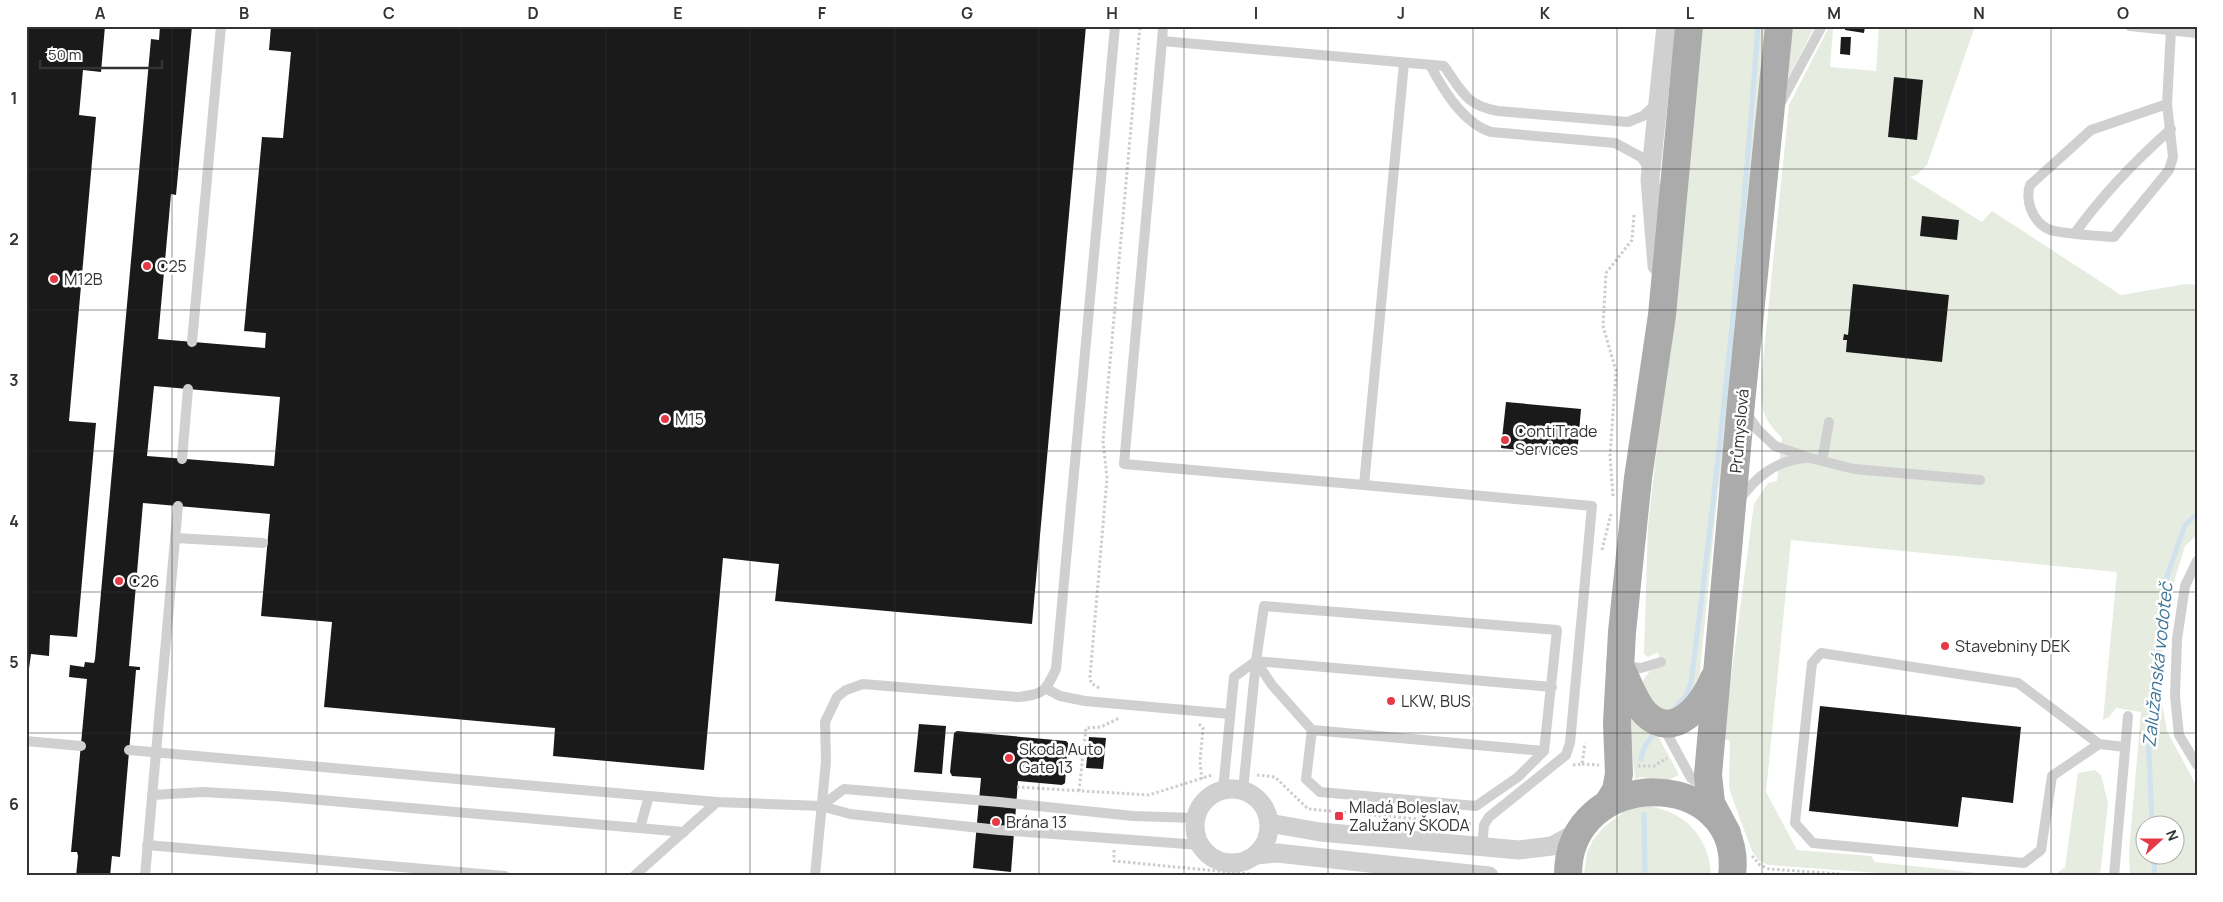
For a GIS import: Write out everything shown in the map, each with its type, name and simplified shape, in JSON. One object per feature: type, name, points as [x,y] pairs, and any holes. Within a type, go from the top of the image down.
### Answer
[{"type":"main road","points":[[1608,803],[1616,790],[1620,774],[1617,723],[1620,665],[1638,478],[1662,315],[1689,26]]},
{"type":"main road","name":"Průmyslová","points":[[1727,833],[1711,803],[1708,790],[1717,664],[1741,403],[1779,26]]},
{"type":"main road","points":[[1620,665],[1645,713],[1660,722],[1669,723],[1688,716],[1701,702],[1714,679],[1717,664]]},
{"type":"main road","points":[[1568,876],[1570,854],[1579,831],[1592,816],[1608,803],[1642,791],[1673,793],[1701,806],[1717,820],[1727,833],[1732,855],[1732,876]]},
{"type":"street","points":[[1662,315],[1651,171],[1666,26]]},
{"type":"street","points":[[1256,855],[1268,835],[1269,823],[1261,803],[1244,782],[1224,781],[1205,800],[1196,818],[1196,837],[1200,845],[1216,859],[1236,863],[1256,855],[1276,853],[1489,876]]},
{"type":"street","points":[[1269,823],[1320,832],[1519,850],[1542,848],[1562,842],[1579,831]]},
{"type":"street","points":[[1402,866],[1428,876]]},
{"type":"lane","points":[[192,342],[220,26]]},
{"type":"lane","points":[[815,876],[826,761],[826,722],[837,697],[846,690],[863,684],[1019,698],[1034,695],[1047,689],[1056,669],[1115,26]]},
{"type":"lane","points":[[1163,26],[1124,464],[1592,506],[1570,743],[1566,755],[1489,817],[1484,825],[1482,847]]},
{"type":"lane","points":[[1770,122],[1822,26]]},
{"type":"lane","points":[[2130,26],[2197,33]]},
{"type":"lane","points":[[2167,104],[2091,130],[2030,185],[2028,192],[2031,208],[2036,220],[2048,229],[2114,237],[2169,170],[2173,157],[2167,104],[2171,30]]},
{"type":"lane","points":[[1162,41],[1444,66],[1467,98],[1480,108],[1628,122],[1643,116],[1658,102]]},
{"type":"lane","points":[[1364,485],[1404,63]]},
{"type":"lane","points":[[1430,65],[1455,104],[1477,128],[1491,132],[1615,144],[1641,157],[1651,171]]},
{"type":"lane","points":[[2075,233],[2091,210],[2135,160],[2171,129]]},
{"type":"lane","points":[[182,459],[188,389]]},
{"type":"lane","points":[[1741,403],[1751,422],[1775,446],[1810,458],[1854,469],[1980,480]]},
{"type":"lane","points":[[1822,461],[1829,422]]},
{"type":"lane","points":[[1732,509],[1751,485],[1770,469],[1789,461],[1810,458]]},
{"type":"lane","points":[[145,876],[178,506]]},
{"type":"lane","points":[[175,538],[263,543]]},
{"type":"lane","points":[[2197,561],[2185,586],[2177,639],[2175,696],[2179,735],[2197,765]]},
{"type":"lane","points":[[1244,782],[1256,661],[1264,606],[1557,630],[1544,751],[1518,776],[1476,806],[1320,792],[1306,779],[1312,730]]},
{"type":"lane","points":[[2099,744],[2052,776],[2040,850],[2024,863],[1814,843],[1795,823],[1812,663],[1821,653],[2018,683],[2099,744],[2125,746]]},
{"type":"lane","points":[[1224,781],[1234,677],[1256,661],[1552,687]]},
{"type":"lane","points":[[1256,661],[1272,685],[1312,730],[1544,751]]},
{"type":"lane","points":[[1620,665],[1641,668],[1661,662]]},
{"type":"lane","points":[[1047,689],[1060,696],[1085,702],[1230,714]]},
{"type":"lane","points":[[2114,876],[2128,716]]},
{"type":"lane","points":[[1666,732],[1690,778],[1708,790]]},
{"type":"lane","points":[[26,741],[81,746]]},
{"type":"lane","points":[[129,750],[717,802],[821,806],[850,814],[999,830],[1200,845]]},
{"type":"lane","points":[[821,806],[844,789],[1133,816],[1196,818]]},
{"type":"lane","points":[[152,795],[203,792],[247,794],[684,832]]},
{"type":"lane","points":[[640,828],[649,796]]},
{"type":"lane","points":[[634,876],[717,802]]},
{"type":"lane","points":[[147,845],[504,876]]},
{"type":"path","points":[[1108,689],[1098,688],[1091,683],[1090,677],[1107,478],[1103,441],[1140,26]]},
{"type":"path","points":[[1613,504],[1610,456],[1616,371],[1603,326],[1606,273],[1632,240],[1634,205]]},
{"type":"path","points":[[1602,551],[1611,513]]},
{"type":"path","points":[[1079,791],[1086,728],[1101,727],[1125,716],[1126,706]]},
{"type":"path","points":[[1192,721],[1197,722],[1203,728],[1200,762],[1202,778]]},
{"type":"path","points":[[1571,766],[1582,764],[1586,735]]},
{"type":"path","points":[[1244,782],[1275,777],[1308,809],[1484,825]]},
{"type":"path","points":[[1017,787],[1149,796],[1202,778],[1224,781]]},
{"type":"shaded area","points":[[1701,26],[1768,26],[1725,465],[1718,490],[1699,681],[1693,697],[1665,714],[1645,695],[1643,680],[1650,671],[1661,665],[1658,652],[1648,657],[1644,654],[1648,526]]},
{"type":"shaded area","points":[[1792,26],[1815,26],[1788,78],[1784,77]]},
{"type":"shaded area","points":[[1879,26],[1975,26],[1927,165],[1918,174],[1910,177],[1982,222],[1992,211],[2121,295],[2186,284],[2197,285],[2197,535],[2185,546],[2170,595],[2164,629],[2161,698],[2167,731],[2197,787],[2197,876],[2130,876],[2129,852],[2141,712],[2116,708],[2109,717],[2103,720],[2117,572],[1791,540],[1766,792],[1797,850],[1871,856],[1875,862],[2005,876],[1921,876],[1768,865],[1758,860],[1752,851],[1729,787],[1730,741],[1723,738],[1754,504],[1768,483],[1777,481],[1782,438],[1770,425],[1764,412],[1761,399],[1761,381],[1789,105],[1828,29],[1833,29],[1830,67],[1876,71]]},
{"type":"shaded area","points":[[1633,710],[1659,738],[1679,775],[1667,781],[1642,777],[1635,779],[1629,720]]},
{"type":"shaded area","points":[[2095,770],[2101,775],[2108,803],[2100,876],[2054,876],[2065,867],[2078,773]]},
{"type":"shaded area","points":[[1648,806],[1674,814],[1693,829],[1706,849],[1711,876],[1584,876],[1587,852],[1593,840],[1603,828],[1627,809]]},
{"type":"building","name":"M12B","points":[[26,26],[105,26],[101,72],[83,70],[79,115],[96,117],[69,421],[96,423],[77,637],[50,635],[49,656],[31,654],[28,676],[26,676]]},
{"type":"building","name":"M15","points":[[160,26],[192,26],[176,195],[171,194],[158,339],[265,348],[266,333],[244,331],[262,137],[283,138],[291,52],[269,50],[271,26],[1086,26],[1032,624],[775,601],[779,564],[723,558],[704,770],[553,756],[555,728],[324,707],[332,622],[261,616],[270,514],[143,503],[129,666],[140,667],[140,670],[136,670],[120,857],[112,856],[110,876],[76,876],[78,856],[77,852],[71,852],[87,679],[69,677],[70,665],[84,667],[85,662],[94,663],[95,659],[151,39],[159,40]],"holes":[[[154,386],[280,397],[274,466],[147,456]]]},
{"type":"building","points":[[1845,26],[1865,26],[1864,33],[1845,30]]},
{"type":"building","points":[[1841,37],[1851,37],[1850,55],[1840,54]]},
{"type":"building","points":[[1894,77],[1923,80],[1917,140],[1888,137]]},
{"type":"building","points":[[1922,216],[1959,220],[1957,240],[1920,236]]},
{"type":"building","points":[[1853,284],[1949,295],[1942,362],[1846,352],[1847,340],[1843,340],[1844,334],[1848,335]]},
{"type":"building","points":[[1506,402],[1581,409],[1577,456],[1501,448]]},
{"type":"building","points":[[1820,706],[2021,727],[2013,803],[1962,797],[1958,827],[1809,811]]},
{"type":"building","points":[[919,724],[946,726],[942,774],[914,772]]},
{"type":"building","name":"Skoda Auto Gate 13","points":[[957,731],[1066,741],[1068,743],[1065,783],[1062,785],[1018,781],[1011,872],[973,868],[981,778],[952,776],[950,772],[954,733]]},
{"type":"building","points":[[1089,737],[1106,738],[1103,769],[1086,768]]},
{"type":"waterway","points":[[1675,708],[1686,696],[1691,683],[1701,601],[1737,273],[1758,26]]},
{"type":"waterway","name":"Zalužanská vodoteč","points":[[2152,814],[2148,731],[2164,585],[2185,525],[2197,514]]},
{"type":"waterway","points":[[1641,759],[1644,748],[1654,733]]},
{"type":"waterway","points":[[1644,814],[1645,876]]},
{"type":"waterway","name":"Zalužanská vodoteč","points":[[2154,864],[2155,876]]},
{"type":"place","name":"C25","points":[[147,266]]},
{"type":"place","name":"M12B","points":[[54,279]]},
{"type":"place","name":"M15","points":[[665,419]]},
{"type":"place","name":"ContiTrade Services","points":[[1505,440]]},
{"type":"place","name":"C26","points":[[119,581]]},
{"type":"place","name":"Stavebniny DEK","points":[[1945,646]]},
{"type":"place","name":"LKW, BUS","points":[[1391,701]]},
{"type":"place","name":"Skoda Auto Gate 13","points":[[1009,758]]},
{"type":"place","name":"Mladá Boleslav, Zalužany ŠKODA","points":[[1339,816]]},
{"type":"place","name":"Brána 13","points":[[996,822]]}]
